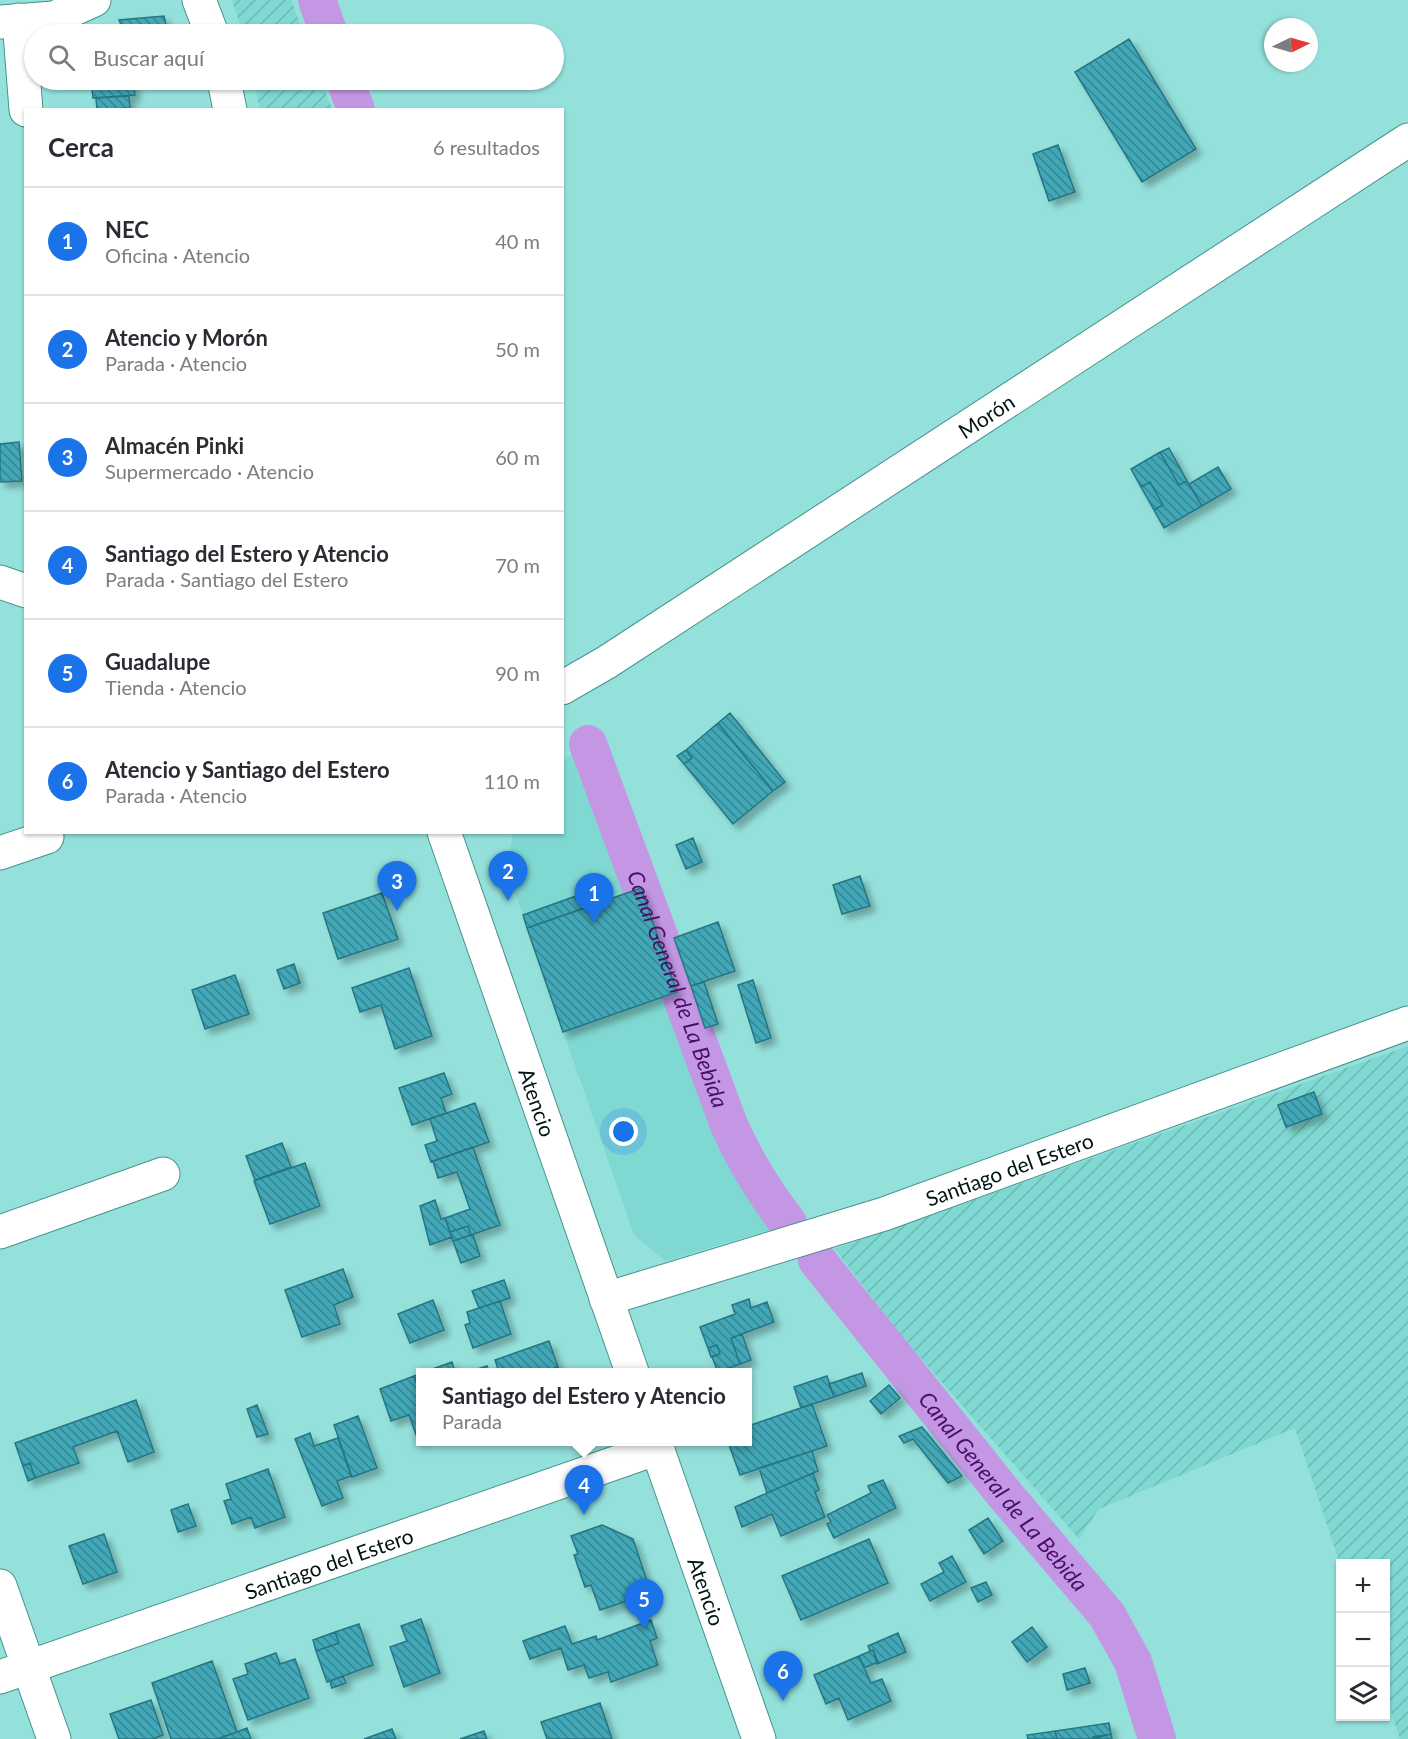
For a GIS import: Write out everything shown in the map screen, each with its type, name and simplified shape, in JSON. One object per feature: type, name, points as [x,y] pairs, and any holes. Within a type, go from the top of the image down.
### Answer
[{"type":"street","points":[[26,108],[10,21],[54,18],[94,0]]},
{"type":"street","points":[[199,0],[208,24]]},
{"type":"street","points":[[226,90],[230,108]]},
{"type":"street","name":"Morón","points":[[564,687],[607,662],[1408,140]]},
{"type":"street","points":[[0,582],[24,590]]},
{"type":"street","name":"Atencio","points":[[445,834],[631,1368]]},
{"type":"street","points":[[0,854],[47,837]]},
{"type":"street","name":"Santiago del Estero","points":[[606,1299],[884,1214],[1408,1023]]},
{"type":"street","points":[[0,1232],[163,1174]]},
{"type":"street","name":"Santiago del Estero","points":[[14,1672],[654,1446]]},
{"type":"street","name":"Atencio","points":[[657,1446],[759,1739]]},
{"type":"street","points":[[0,1586],[14,1672],[54,1739]]},
{"type":"shaded area","points":[[232,0],[291,0],[300,24],[240,24]]},
{"type":"shaded area","points":[[255,90],[325,90],[332,108],[260,108]]},
{"type":"shaded area","points":[[593,735],[711,1055],[750,1152],[797,1222],[665,1261],[634,1235],[507,870],[513,834],[564,834],[564,761]]},
{"type":"shaded area","points":[[1408,1046],[1408,1739],[1400,1739],[1390,1709],[1390,1559],[1338,1559],[1295,1428],[1099,1509],[1079,1539],[903,1338],[835,1249]]},
{"type":"building","points":[[164,16],[166,24],[121,24],[119,20]]},
{"type":"building","points":[[1129,39],[1196,149],[1142,182],[1075,72]]},
{"type":"building","points":[[92,90],[134,90],[135,95],[93,98]]},
{"type":"building","points":[[129,96],[130,108],[97,108],[96,98]]},
{"type":"building","points":[[1058,145],[1075,192],[1049,201],[1033,154]]},
{"type":"building","points":[[19,442],[22,481],[0,482],[0,444]]},
{"type":"building","points":[[1169,448],[1187,481],[1179,485],[1160,452]]},
{"type":"building","points":[[1160,452],[1179,485],[1187,481],[1202,506],[1164,528],[1154,510],[1163,505],[1150,482],[1141,487],[1131,469]]},
{"type":"building","points":[[1218,467],[1231,489],[1202,506],[1189,484]]},
{"type":"building","points":[[1150,482],[1163,505],[1154,510],[1141,487]]},
{"type":"building","points":[[730,713],[785,782],[773,791],[718,723]]},
{"type":"building","points":[[718,723],[773,791],[733,824],[684,764],[692,758],[686,750]]},
{"type":"building","points":[[686,750],[692,758],[684,764],[677,756]]},
{"type":"building","points":[[693,838],[702,862],[686,869],[676,845]]},
{"type":"building","points":[[860,876],[870,906],[842,914],[833,885]]},
{"type":"building","points":[[641,888],[677,992],[563,1032],[527,928]]},
{"type":"building","points":[[587,892],[591,906],[527,928],[523,915]]},
{"type":"building","points":[[382,893],[398,939],[338,959],[323,913]]},
{"type":"building","points":[[718,922],[735,971],[691,986],[674,938]]},
{"type":"building","points":[[294,964],[300,983],[284,989],[277,970]]},
{"type":"building","points":[[409,968],[432,1036],[395,1049],[381,1005],[360,1012],[352,988]]},
{"type":"building","points":[[235,975],[249,1014],[205,1029],[192,990]]},
{"type":"building","points":[[753,980],[771,1038],[756,1043],[738,985]]},
{"type":"building","points":[[704,982],[718,1024],[705,1028],[691,986]]},
{"type":"building","points":[[444,1073],[452,1094],[441,1098],[446,1113],[412,1125],[399,1088]]},
{"type":"building","points":[[1314,1092],[1322,1114],[1286,1127],[1278,1105]]},
{"type":"building","points":[[475,1103],[489,1142],[431,1162],[425,1145],[437,1141],[430,1119]]},
{"type":"building","points":[[282,1143],[291,1167],[255,1180],[246,1156]]},
{"type":"building","points":[[473,1147],[500,1225],[471,1235],[468,1226],[450,1232],[445,1218],[470,1209],[457,1172],[438,1178],[433,1161]]},
{"type":"building","points":[[305,1163],[320,1206],[270,1224],[254,1181]]},
{"type":"building","points":[[435,1200],[441,1219],[445,1218],[452,1237],[430,1245],[420,1206]]},
{"type":"building","points":[[468,1226],[471,1235],[453,1241],[450,1232]]},
{"type":"building","points":[[473,1235],[480,1256],[461,1263],[453,1241]]},
{"type":"building","points":[[343,1269],[353,1297],[334,1305],[340,1324],[302,1337],[285,1290]]},
{"type":"building","points":[[504,1280],[510,1298],[479,1308],[472,1291]]},
{"type":"building","points":[[749,1299],[751,1308],[767,1302],[774,1322],[731,1338],[740,1364],[729,1368],[716,1368],[712,1357],[720,1354],[717,1345],[708,1348],[700,1327],[735,1314],[732,1305]]},
{"type":"building","points":[[433,1300],[444,1330],[410,1343],[398,1314]]},
{"type":"building","points":[[500,1301],[511,1334],[473,1348],[465,1325],[470,1323],[467,1312]]},
{"type":"building","points":[[742,1334],[751,1360],[740,1364],[731,1338]]},
{"type":"building","points":[[549,1341],[558,1367],[498,1368],[495,1360]]},
{"type":"building","points":[[717,1345],[720,1354],[711,1357],[708,1348]]},
{"type":"building","points":[[452,1362],[454,1368],[435,1368]]},
{"type":"building","points":[[862,1373],[866,1386],[834,1397],[829,1384]]},
{"type":"building","points":[[414,1376],[416,1434],[409,1415],[391,1421],[380,1389]]},
{"type":"building","points":[[827,1376],[834,1397],[801,1408],[794,1387]]},
{"type":"building","points":[[889,1385],[900,1398],[881,1414],[870,1401]]},
{"type":"building","points":[[136,1400],[154,1452],[128,1462],[117,1431],[73,1447],[79,1463],[35,1478],[30,1463],[23,1466],[15,1443]]},
{"type":"building","points":[[812,1404],[827,1446],[740,1475],[729,1446],[752,1446],[752,1425]]},
{"type":"building","points":[[257,1405],[268,1434],[257,1437],[247,1409]]},
{"type":"building","points":[[358,1416],[377,1468],[352,1477],[334,1425]]},
{"type":"building","points":[[922,1427],[962,1476],[948,1483],[913,1439],[904,1443],[899,1436]]},
{"type":"building","points":[[310,1433],[314,1446],[338,1438],[351,1476],[337,1481],[343,1498],[322,1506],[295,1439]]},
{"type":"building","points":[[812,1451],[818,1471],[767,1493],[759,1468]]},
{"type":"building","points":[[30,1463],[35,1478],[28,1481],[23,1466]]},
{"type":"building","points":[[268,1469],[285,1517],[255,1528],[251,1517],[232,1524],[224,1501],[231,1499],[226,1484]]},
{"type":"building","points":[[813,1473],[819,1490],[815,1492],[825,1517],[781,1536],[772,1514],[742,1527],[735,1507]]},
{"type":"building","points":[[883,1480],[896,1508],[834,1538],[827,1524],[831,1522],[827,1515],[871,1493],[868,1486]]},
{"type":"building","points":[[188,1504],[196,1526],[178,1532],[171,1510]]},
{"type":"building","points":[[988,1518],[1003,1541],[984,1554],[969,1530]]},
{"type":"building","points":[[602,1525],[633,1539],[651,1593],[600,1610],[591,1585],[585,1587],[574,1555],[578,1554],[571,1536]]},
{"type":"building","points":[[104,1534],[117,1572],[83,1584],[69,1546]]},
{"type":"building","points":[[869,1539],[888,1583],[801,1620],[782,1576]]},
{"type":"building","points":[[952,1556],[966,1582],[930,1601],[921,1584],[944,1572],[939,1563]]},
{"type":"building","points":[[986,1582],[992,1595],[978,1602],[971,1588]]},
{"type":"building","points":[[421,1619],[440,1673],[404,1687],[390,1647],[407,1641],[401,1626]]},
{"type":"building","points":[[651,1620],[657,1638],[650,1641],[658,1665],[611,1682],[608,1672],[589,1678],[584,1665],[568,1670],[561,1648],[530,1659],[523,1641],[565,1626],[572,1644],[596,1636],[597,1640]]},
{"type":"building","points":[[359,1624],[373,1665],[327,1682],[316,1651],[339,1643],[335,1632]]},
{"type":"building","points":[[1032,1627],[1047,1647],[1027,1662],[1012,1642]]},
{"type":"building","points":[[335,1632],[339,1643],[316,1651],[313,1640]]},
{"type":"building","points":[[898,1633],[906,1652],[877,1664],[873,1650],[870,1651],[868,1646]]},
{"type":"building","points":[[873,1650],[878,1662],[864,1668],[859,1656]]},
{"type":"building","points":[[276,1653],[280,1664],[295,1659],[309,1698],[248,1720],[233,1679],[248,1674],[245,1664]]},
{"type":"building","points":[[859,1656],[871,1683],[882,1679],[891,1701],[848,1720],[839,1698],[826,1704],[814,1675]]},
{"type":"building","points":[[212,1661],[237,1732],[217,1739],[171,1739],[152,1683]]},
{"type":"building","points":[[1085,1668],[1090,1683],[1067,1690],[1063,1674]]},
{"type":"building","points":[[343,1676],[346,1683],[332,1688],[330,1681]]},
{"type":"building","points":[[151,1700],[163,1735],[153,1739],[119,1739],[110,1714]]},
{"type":"building","points":[[600,1703],[612,1739],[547,1739],[541,1722]]},
{"type":"building","points":[[1109,1723],[1111,1734],[1093,1739],[1057,1739],[1055,1731]]},
{"type":"building","points":[[247,1728],[251,1739],[217,1739],[237,1732]]},
{"type":"building","points":[[392,1729],[396,1739],[364,1739]]},
{"type":"building","points":[[484,1731],[487,1739],[460,1739]]},
{"type":"building","points":[[1055,1731],[1057,1739],[1028,1739],[1027,1735]]},
{"type":"building","points":[[1111,1734],[1112,1739],[1093,1739],[1093,1737]]},
{"type":"waterway","name":"Canal General de La Bebida","points":[[317,0],[325,24]]},
{"type":"waterway","name":"Canal General de La Bebida","points":[[349,90],[355,108]]},
{"type":"waterway","name":"Canal General de La Bebida","points":[[588,744],[729,1125],[756,1176],[788,1223]]},
{"type":"waterway","name":"Canal General de La Bebida","points":[[817,1260],[1006,1496],[1107,1615],[1133,1662],[1157,1739]]},
{"type":"place","name":"Atencio y Morón","points":[[508,901]]},
{"type":"place","name":"Almacén Pinki","points":[[397,911]]},
{"type":"place","name":"NEC","points":[[594,923]]},
{"type":"place","name":"Santiago del Estero y Atencio","points":[[584,1515]]},
{"type":"place","name":"Guadalupe","points":[[644,1629]]},
{"type":"place","name":"Atencio y Santiago del Estero","points":[[783,1701]]}]
